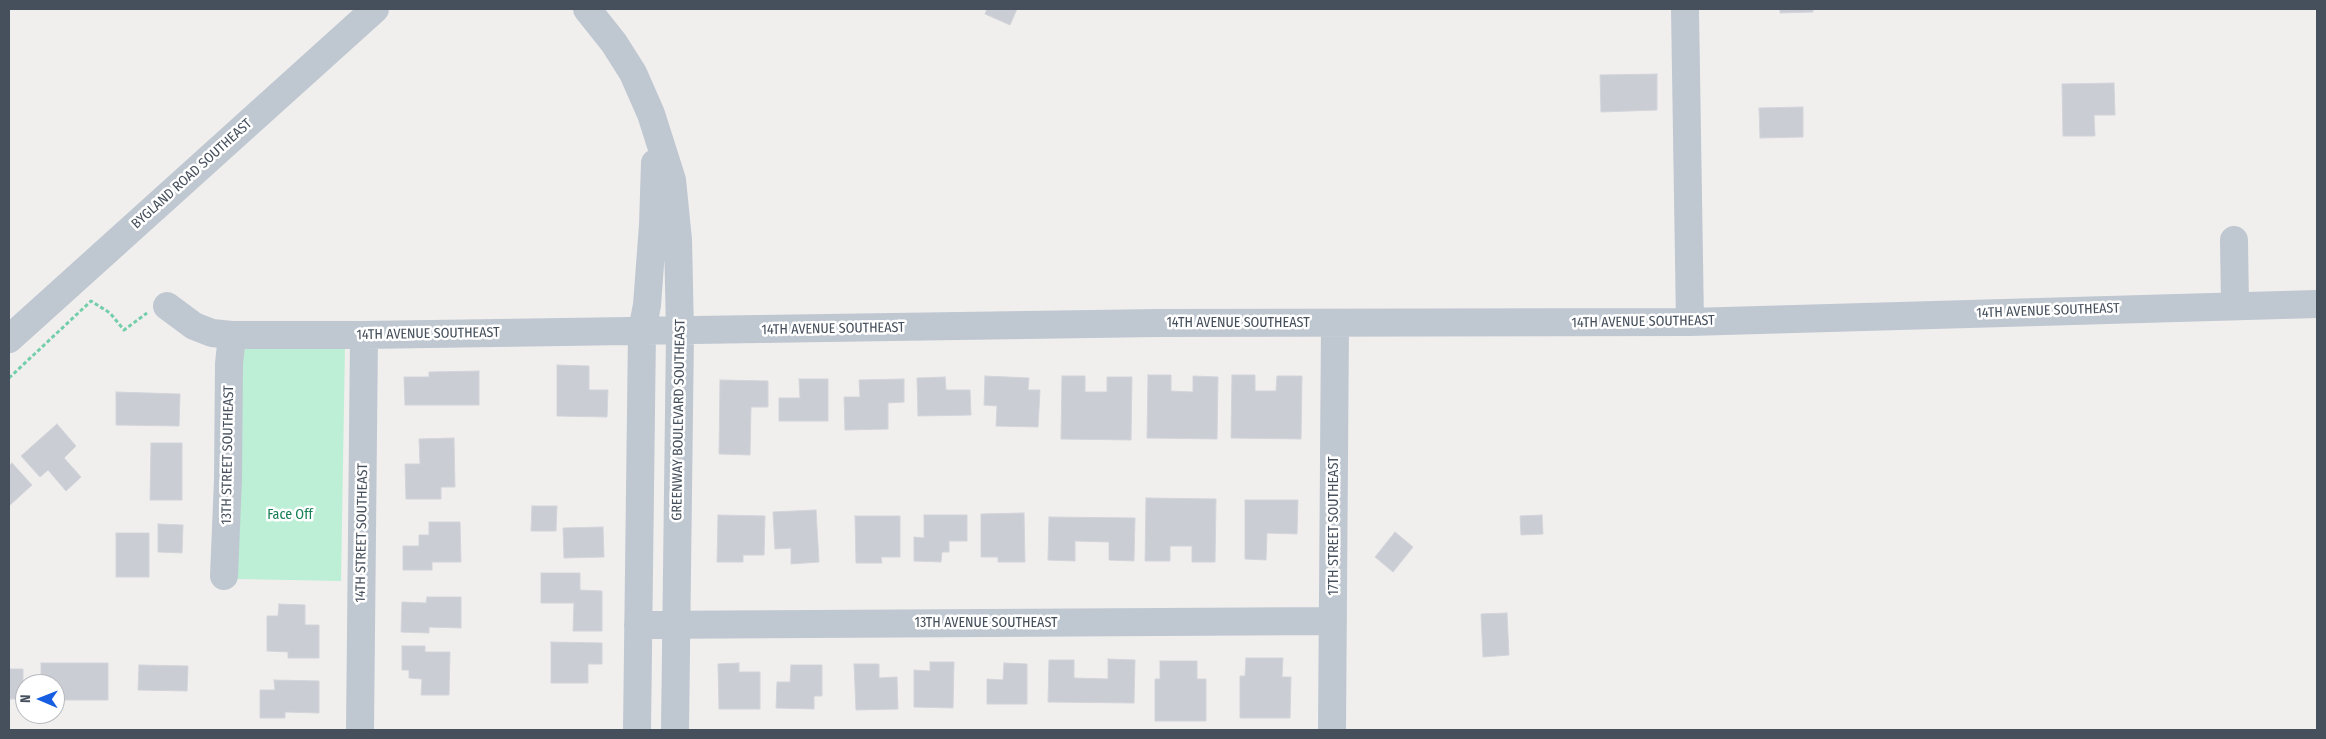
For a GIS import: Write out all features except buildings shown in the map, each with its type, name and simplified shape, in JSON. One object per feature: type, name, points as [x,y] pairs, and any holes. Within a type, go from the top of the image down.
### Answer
[{"type":"street","name":"BYGLAND ROAD SOUTHEAST","points":[[9,338],[376,9]]},
{"type":"street","name":"GREENWAY BOULEVARD SOUTHEAST","points":[[587,9],[614,43],[633,73],[651,114],[672,180],[678,240],[680,332],[675,730]]},
{"type":"street","points":[[1685,9],[1690,322]]},
{"type":"street","name":"GREENWAY BOULEVARD SOUTHEAST","points":[[637,730],[642,331],[647,305],[654,215],[655,152],[651,114]]},
{"type":"street","points":[[2234,240],[2235,305]]},
{"type":"street","name":"14TH AVENUE SOUTHEAST","points":[[167,306],[194,326],[212,332],[232,335],[364,335],[680,332],[1156,323],[1690,322],[2317,304]]},
{"type":"street","name":"17TH STREET SOUTHEAST","points":[[1332,730],[1335,323]]},
{"type":"street","name":"13TH STREET SOUTHEAST","points":[[224,576],[228,504],[229,364],[232,335]]},
{"type":"street","name":"14TH STREET SOUTHEAST","points":[[360,730],[364,335]]},
{"type":"street","name":"13TH AVENUE SOUTHEAST","points":[[638,625],[1333,620]]},
{"type":"path","points":[[9,378],[91,300],[110,313],[124,330],[152,310],[167,306]]},
{"type":"green space","name":"Face Off","points":[[242,344],[345,346],[341,581],[237,579]]}]
